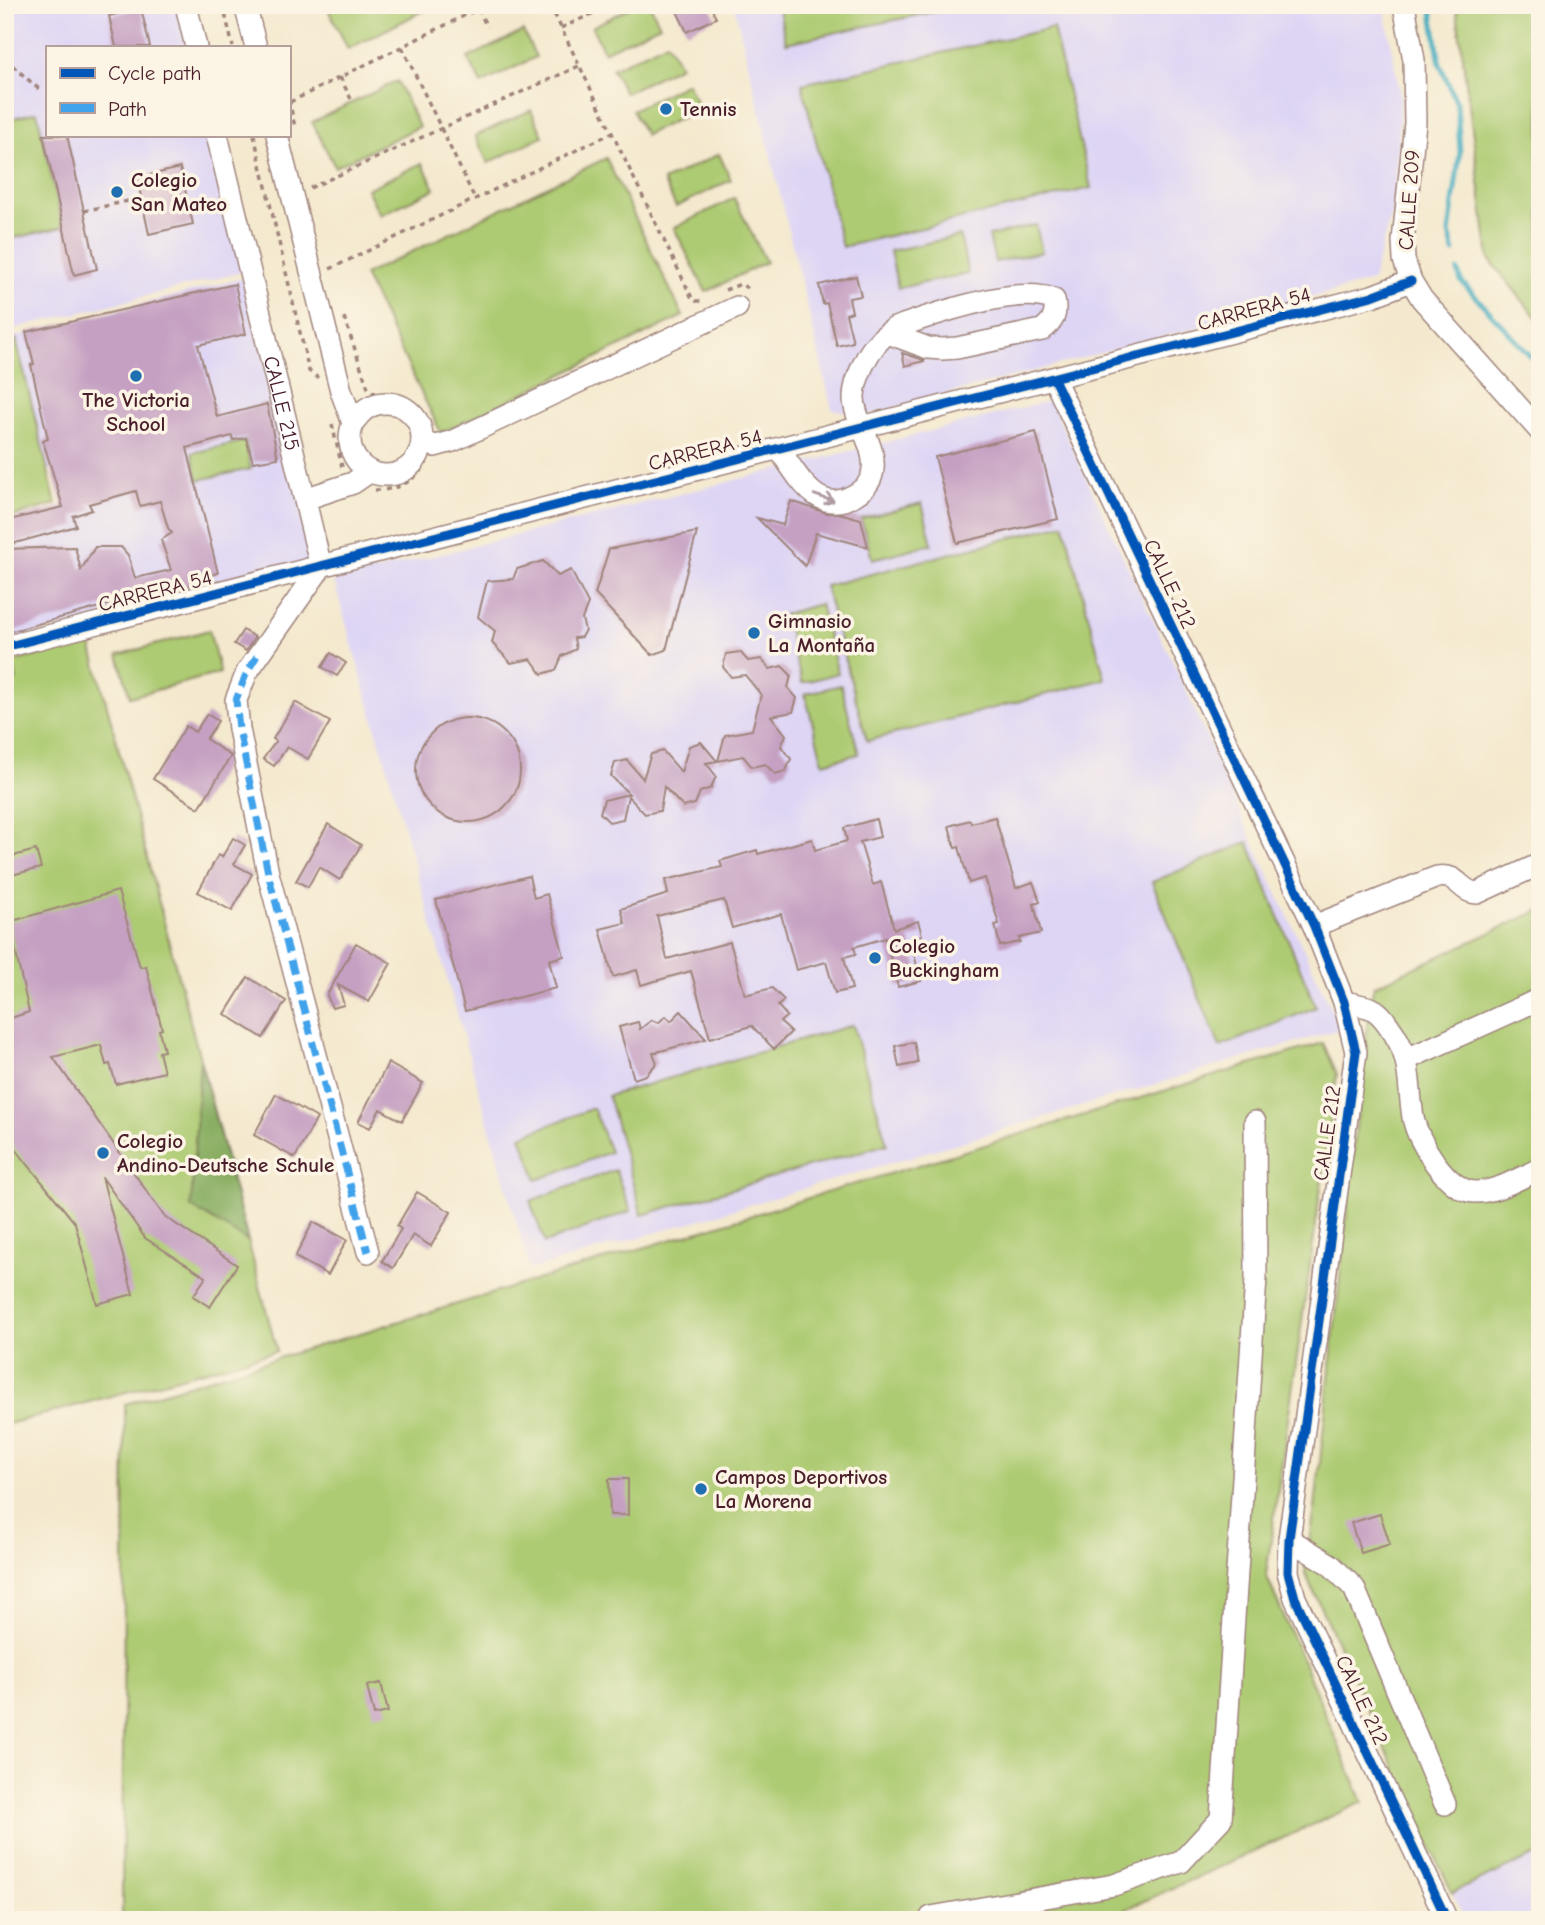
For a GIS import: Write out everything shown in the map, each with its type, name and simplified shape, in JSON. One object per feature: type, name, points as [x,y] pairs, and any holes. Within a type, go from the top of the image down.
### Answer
[{"type":"street","points":[[186,5],[196,46]]},
{"type":"street","points":[[245,5],[256,46]]},
{"type":"street","name":"CALLE 209","points":[[1404,5],[1414,60],[1415,123],[1403,241],[1404,260],[1410,281],[1422,299],[1540,432]]},
{"type":"street","name":"CALLE 215","points":[[217,136],[321,567]]},
{"type":"street","points":[[277,136],[341,391],[353,423]]},
{"type":"street","name":"CARRERA 54","points":[[5,647],[1373,296],[1410,281]]},
{"type":"street","points":[[779,449],[811,493],[822,499],[846,501],[866,489],[874,466],[854,397],[868,358],[878,342],[888,333],[895,328],[973,303],[1032,295],[1044,295],[1054,300],[1057,312],[1051,323],[1042,330],[957,348],[928,348],[888,333]]},
{"type":"street","points":[[422,442],[435,446],[453,442],[731,299]]},
{"type":"street","name":"CALLE 212","points":[[1054,379],[1314,926],[1345,1002],[1356,1052],[1289,1539],[1288,1572],[1295,1598],[1447,1920]]},
{"type":"street","points":[[388,403],[402,407],[413,416],[420,428],[422,442],[418,456],[409,467],[383,476],[369,472],[358,463],[351,451],[349,437],[353,423],[362,412],[374,405],[388,403]]},
{"type":"street","points":[[305,499],[353,483],[369,472]]},
{"type":"street","points":[[321,567],[257,656],[247,672],[236,700],[239,729],[268,873],[368,1252]]},
{"type":"street","points":[[1314,926],[1437,877],[1446,875],[1454,878],[1468,891],[1477,893],[1540,864]]},
{"type":"street","points":[[1407,1059],[1540,999]]},
{"type":"street","points":[[1345,1002],[1378,1012],[1398,1039],[1407,1059],[1413,1119],[1421,1142],[1434,1162],[1455,1183],[1472,1192],[1495,1189],[1540,1169]]},
{"type":"street","points":[[930,1917],[1114,1885],[1181,1862],[1221,1819],[1256,1278],[1255,1122]]},
{"type":"street","points":[[1289,1539],[1331,1565],[1354,1588],[1445,1804]]},
{"type":"path","points":[[223,5],[233,46]]},
{"type":"path","points":[[290,102],[486,5]]},
{"type":"path","points":[[559,5],[551,7],[692,298],[701,302],[713,296]]},
{"type":"path","points":[[561,28],[605,8],[604,5]]},
{"type":"path","points":[[478,9],[487,27]]},
{"type":"path","points":[[402,47],[475,199]]},
{"type":"path","points":[[5,59],[41,91]]},
{"type":"path","points":[[309,188],[579,66]]},
{"type":"path","points":[[340,77],[351,99]]},
{"type":"path","points":[[327,270],[612,134]]},
{"type":"path","points":[[84,211],[141,198]]},
{"type":"path","points":[[737,284],[747,288],[754,300],[731,299],[737,284]]},
{"type":"shaded area","name":"Colegio San Mateo","points":[[5,5],[184,5],[194,46],[46,46],[46,136],[215,136],[247,271],[5,331]]},
{"type":"shaded area","points":[[734,5],[1384,5],[1401,98],[1394,203],[1372,281],[864,416],[832,409]]},
{"type":"shaded area","points":[[244,278],[315,563],[5,641],[5,521],[63,506],[55,470],[48,470],[5,517],[5,339]]},
{"type":"shaded area","points":[[1050,401],[1341,1029],[530,1270],[334,581]]},
{"type":"shaded area","points":[[1540,1853],[1540,1920],[1465,1920],[1452,1893]]},
{"type":"green space","points":[[326,5],[435,5],[348,49]]},
{"type":"green space","points":[[635,5],[650,5],[660,25],[604,52],[592,27]]},
{"type":"green space","points":[[778,5],[966,5],[786,43]]},
{"type":"green space","points":[[1456,5],[1540,5],[1540,322],[1489,259]]},
{"type":"green space","points":[[1053,28],[1091,188],[842,247],[802,84]]},
{"type":"green space","points":[[523,31],[536,57],[481,84],[468,58]]},
{"type":"green space","name":"Tennis","points":[[667,42],[680,66],[625,93],[612,69]]},
{"type":"green space","points":[[397,81],[419,127],[335,167],[312,122]]},
{"type":"green space","name":"Tennis","points":[[687,83],[700,109],[645,135],[632,110]]},
{"type":"green space","points":[[531,110],[543,136],[488,163],[475,136]]},
{"type":"green space","points":[[37,112],[63,227],[10,239],[5,218],[5,120]]},
{"type":"green space","points":[[719,154],[731,180],[676,207],[663,181]]},
{"type":"green space","points":[[606,158],[683,316],[441,433],[364,275]]},
{"type":"green space","points":[[422,163],[435,189],[380,215],[367,189]]},
{"type":"green space","points":[[734,198],[766,262],[706,292],[674,228]]},
{"type":"green space","points":[[1036,225],[1042,252],[995,262],[989,236]]},
{"type":"green space","points":[[960,236],[968,274],[898,288],[890,251]]},
{"type":"green space","points":[[16,339],[56,504],[5,519],[5,341]]},
{"type":"green space","points":[[245,441],[251,469],[198,480],[192,453]]},
{"type":"green space","points":[[922,503],[932,544],[872,559],[861,519]]},
{"type":"green space","points":[[1064,524],[1105,679],[867,741],[825,586]]},
{"type":"green space","points":[[820,604],[838,673],[802,683],[784,614]]},
{"type":"green space","points":[[209,630],[220,673],[130,697],[118,655]]},
{"type":"green space","points":[[90,641],[277,1351],[5,1425],[5,683],[17,680],[13,662]]},
{"type":"green space","points":[[841,685],[859,754],[823,763],[805,694]]},
{"type":"green space","points":[[1248,842],[1316,1007],[1220,1047],[1152,882]]},
{"type":"green space","points":[[1540,910],[1540,1853],[1452,1893],[1305,1573],[1315,1508],[1369,1007],[1374,986]]},
{"type":"green space","points":[[853,1025],[887,1144],[642,1215],[608,1096]]},
{"type":"green space","name":"Campos Deportivos La Morena","points":[[1323,1043],[1337,1074],[1266,1575],[1363,1802],[1102,1920],[122,1920],[125,1404]]},
{"type":"green space","points":[[200,1060],[248,1241],[191,1207]]},
{"type":"green space","points":[[593,1108],[610,1152],[537,1180],[521,1136]]},
{"type":"green space","points":[[615,1170],[631,1211],[545,1243],[530,1201]]},
{"type":"building","points":[[674,5],[710,5],[716,18],[687,32]]},
{"type":"building","points":[[141,8],[150,46],[116,46],[109,16]]},
{"type":"building","points":[[43,135],[67,136],[97,269],[74,275]]},
{"type":"building","points":[[180,168],[193,224],[149,234],[137,178]]},
{"type":"building","points":[[856,276],[861,296],[849,298],[852,312],[846,314],[853,342],[837,346],[827,303],[823,304],[819,285]]},
{"type":"building","points":[[235,284],[246,334],[198,345],[217,417],[267,404],[278,458],[253,462],[246,438],[233,440],[232,436],[187,448],[218,573],[193,581],[196,584],[5,633],[5,549],[75,547],[81,570],[95,547],[121,547],[128,555],[135,578],[171,570],[161,540],[172,533],[160,501],[140,506],[136,491],[89,504],[92,510],[73,516],[76,526],[5,546],[5,521],[63,507],[43,441],[48,439],[26,332]]},
{"type":"building","points":[[902,353],[924,360],[924,361],[905,366]]},
{"type":"building","points":[[1036,432],[1058,519],[957,543],[935,457]]},
{"type":"building","points":[[791,501],[827,513],[861,519],[868,547],[816,533],[805,566],[757,518],[783,525]]},
{"type":"building","points":[[697,532],[666,650],[652,655],[595,594],[609,549]]},
{"type":"building","points":[[543,561],[558,576],[571,570],[588,604],[582,619],[585,630],[581,637],[574,638],[576,649],[562,656],[556,670],[542,674],[531,659],[511,663],[492,643],[495,631],[478,617],[487,581],[513,579],[517,569]]},
{"type":"building","points":[[243,630],[255,637],[246,651],[234,644]]},
{"type":"building","points":[[740,652],[748,661],[761,659],[770,669],[782,666],[791,675],[788,688],[797,698],[793,712],[771,716],[786,735],[781,746],[791,759],[786,771],[775,774],[765,764],[752,767],[743,756],[718,761],[725,735],[752,730],[761,695],[745,675],[731,677],[723,667],[726,654]]},
{"type":"building","points":[[331,653],[346,663],[337,676],[322,667]]},
{"type":"building","points":[[295,702],[330,722],[308,759],[287,747],[274,766],[263,759],[276,741],[273,739]]},
{"type":"building","points":[[207,714],[218,721],[206,739],[231,756],[199,808],[153,779],[186,726],[195,732]]},
{"type":"building","points":[[468,718],[488,722],[511,741],[516,750],[520,770],[516,790],[497,813],[488,818],[468,822],[448,818],[425,799],[420,790],[416,770],[420,750],[439,727],[448,722]]},
{"type":"building","points":[[701,742],[717,761],[706,763],[716,776],[711,788],[700,792],[695,804],[683,807],[664,787],[660,811],[645,814],[628,796],[623,819],[609,822],[600,813],[604,800],[629,794],[611,776],[615,763],[627,760],[643,779],[651,754],[663,751],[681,772],[689,746]]},
{"type":"building","points":[[995,817],[1016,888],[1033,882],[1040,902],[1034,904],[1041,933],[1019,938],[1020,942],[1000,946],[995,925],[999,924],[985,878],[969,883],[959,847],[955,848],[949,826]]},
{"type":"building","points":[[876,819],[880,837],[860,842],[873,885],[881,882],[894,929],[918,921],[922,935],[910,939],[921,981],[898,987],[885,938],[854,947],[856,954],[844,957],[852,989],[835,993],[826,962],[796,970],[781,914],[732,928],[724,900],[657,916],[667,959],[730,942],[745,995],[772,988],[784,1000],[778,1006],[787,1016],[780,1022],[791,1032],[774,1049],[752,1026],[710,1038],[691,971],[641,985],[637,970],[613,977],[600,929],[625,923],[621,909],[668,894],[665,880],[722,867],[720,861],[757,850],[758,854],[812,839],[815,850],[847,841],[844,828]]},
{"type":"building","points":[[328,824],[361,845],[340,880],[319,867],[308,887],[296,881]]},
{"type":"building","points":[[233,838],[245,845],[234,864],[252,874],[232,911],[198,892],[218,855],[222,857]]},
{"type":"building","points":[[36,850],[41,868],[11,875],[6,858]]},
{"type":"building","points":[[529,876],[534,898],[547,894],[564,956],[549,960],[556,988],[465,1011],[436,900]]},
{"type":"building","name":"Colegio Andino-Deutsche Schule","points":[[118,891],[140,967],[146,966],[162,1029],[159,1030],[164,1051],[159,1052],[164,1072],[116,1084],[110,1064],[106,1065],[101,1045],[53,1057],[164,1216],[237,1265],[210,1307],[193,1296],[206,1277],[145,1238],[102,1177],[133,1294],[97,1304],[75,1223],[5,1136],[5,1020],[29,1012],[9,922]]},
{"type":"building","points":[[356,943],[391,963],[369,1002],[338,985],[344,1005],[332,1008],[327,995]]},
{"type":"building","points":[[248,977],[286,1001],[263,1038],[225,1014]]},
{"type":"building","points":[[681,1011],[706,1039],[653,1053],[657,1063],[646,1075],[634,1079],[619,1027],[638,1022],[640,1029],[652,1020],[658,1023],[666,1016],[671,1021]]},
{"type":"building","points":[[914,1042],[918,1063],[899,1067],[895,1046]]},
{"type":"building","points":[[388,1063],[423,1083],[402,1121],[380,1109],[370,1128],[358,1122]]},
{"type":"building","points":[[276,1094],[317,1118],[295,1158],[254,1135]]},
{"type":"building","points":[[417,1192],[451,1212],[431,1246],[413,1235],[393,1268],[382,1261],[401,1229],[397,1226]]},
{"type":"building","points":[[313,1222],[347,1240],[328,1275],[295,1257]]},
{"type":"building","points":[[609,1479],[628,1479],[628,1515],[610,1515]]},
{"type":"building","points":[[1380,1514],[1390,1544],[1361,1553],[1351,1523]]},
{"type":"building","points":[[381,1683],[388,1712],[374,1715],[367,1686]]},
{"type":"waterway","points":[[1431,5],[1440,64],[1457,104],[1460,152],[1449,233],[1454,252]]},
{"type":"waterway","points":[[1458,271],[1461,281],[1540,366]]},
{"type":"marked path","points":[[257,656],[247,672],[236,700],[239,729],[268,873],[368,1252]]},
{"type":"cycle path","points":[[5,647],[1372,296],[1411,281]]},
{"type":"cycle path","points":[[1054,379],[1314,926],[1344,1002],[1356,1052],[1289,1539],[1288,1572],[1295,1598],[1447,1920]]},
{"type":"place","name":"Tennis","points":[[666,109]]},
{"type":"place","name":"Colegio San Mateo","points":[[117,192]]},
{"type":"place","name":"The Victoria School","points":[[136,376]]},
{"type":"place","name":"Gimnasio La Montaña","points":[[754,633]]},
{"type":"place","name":"Colegio Buckingham","points":[[875,958]]},
{"type":"place","name":"Colegio Andino-Deutsche Schule","points":[[103,1153]]},
{"type":"place","name":"Campos Deportivos La Morena","points":[[701,1489]]}]
